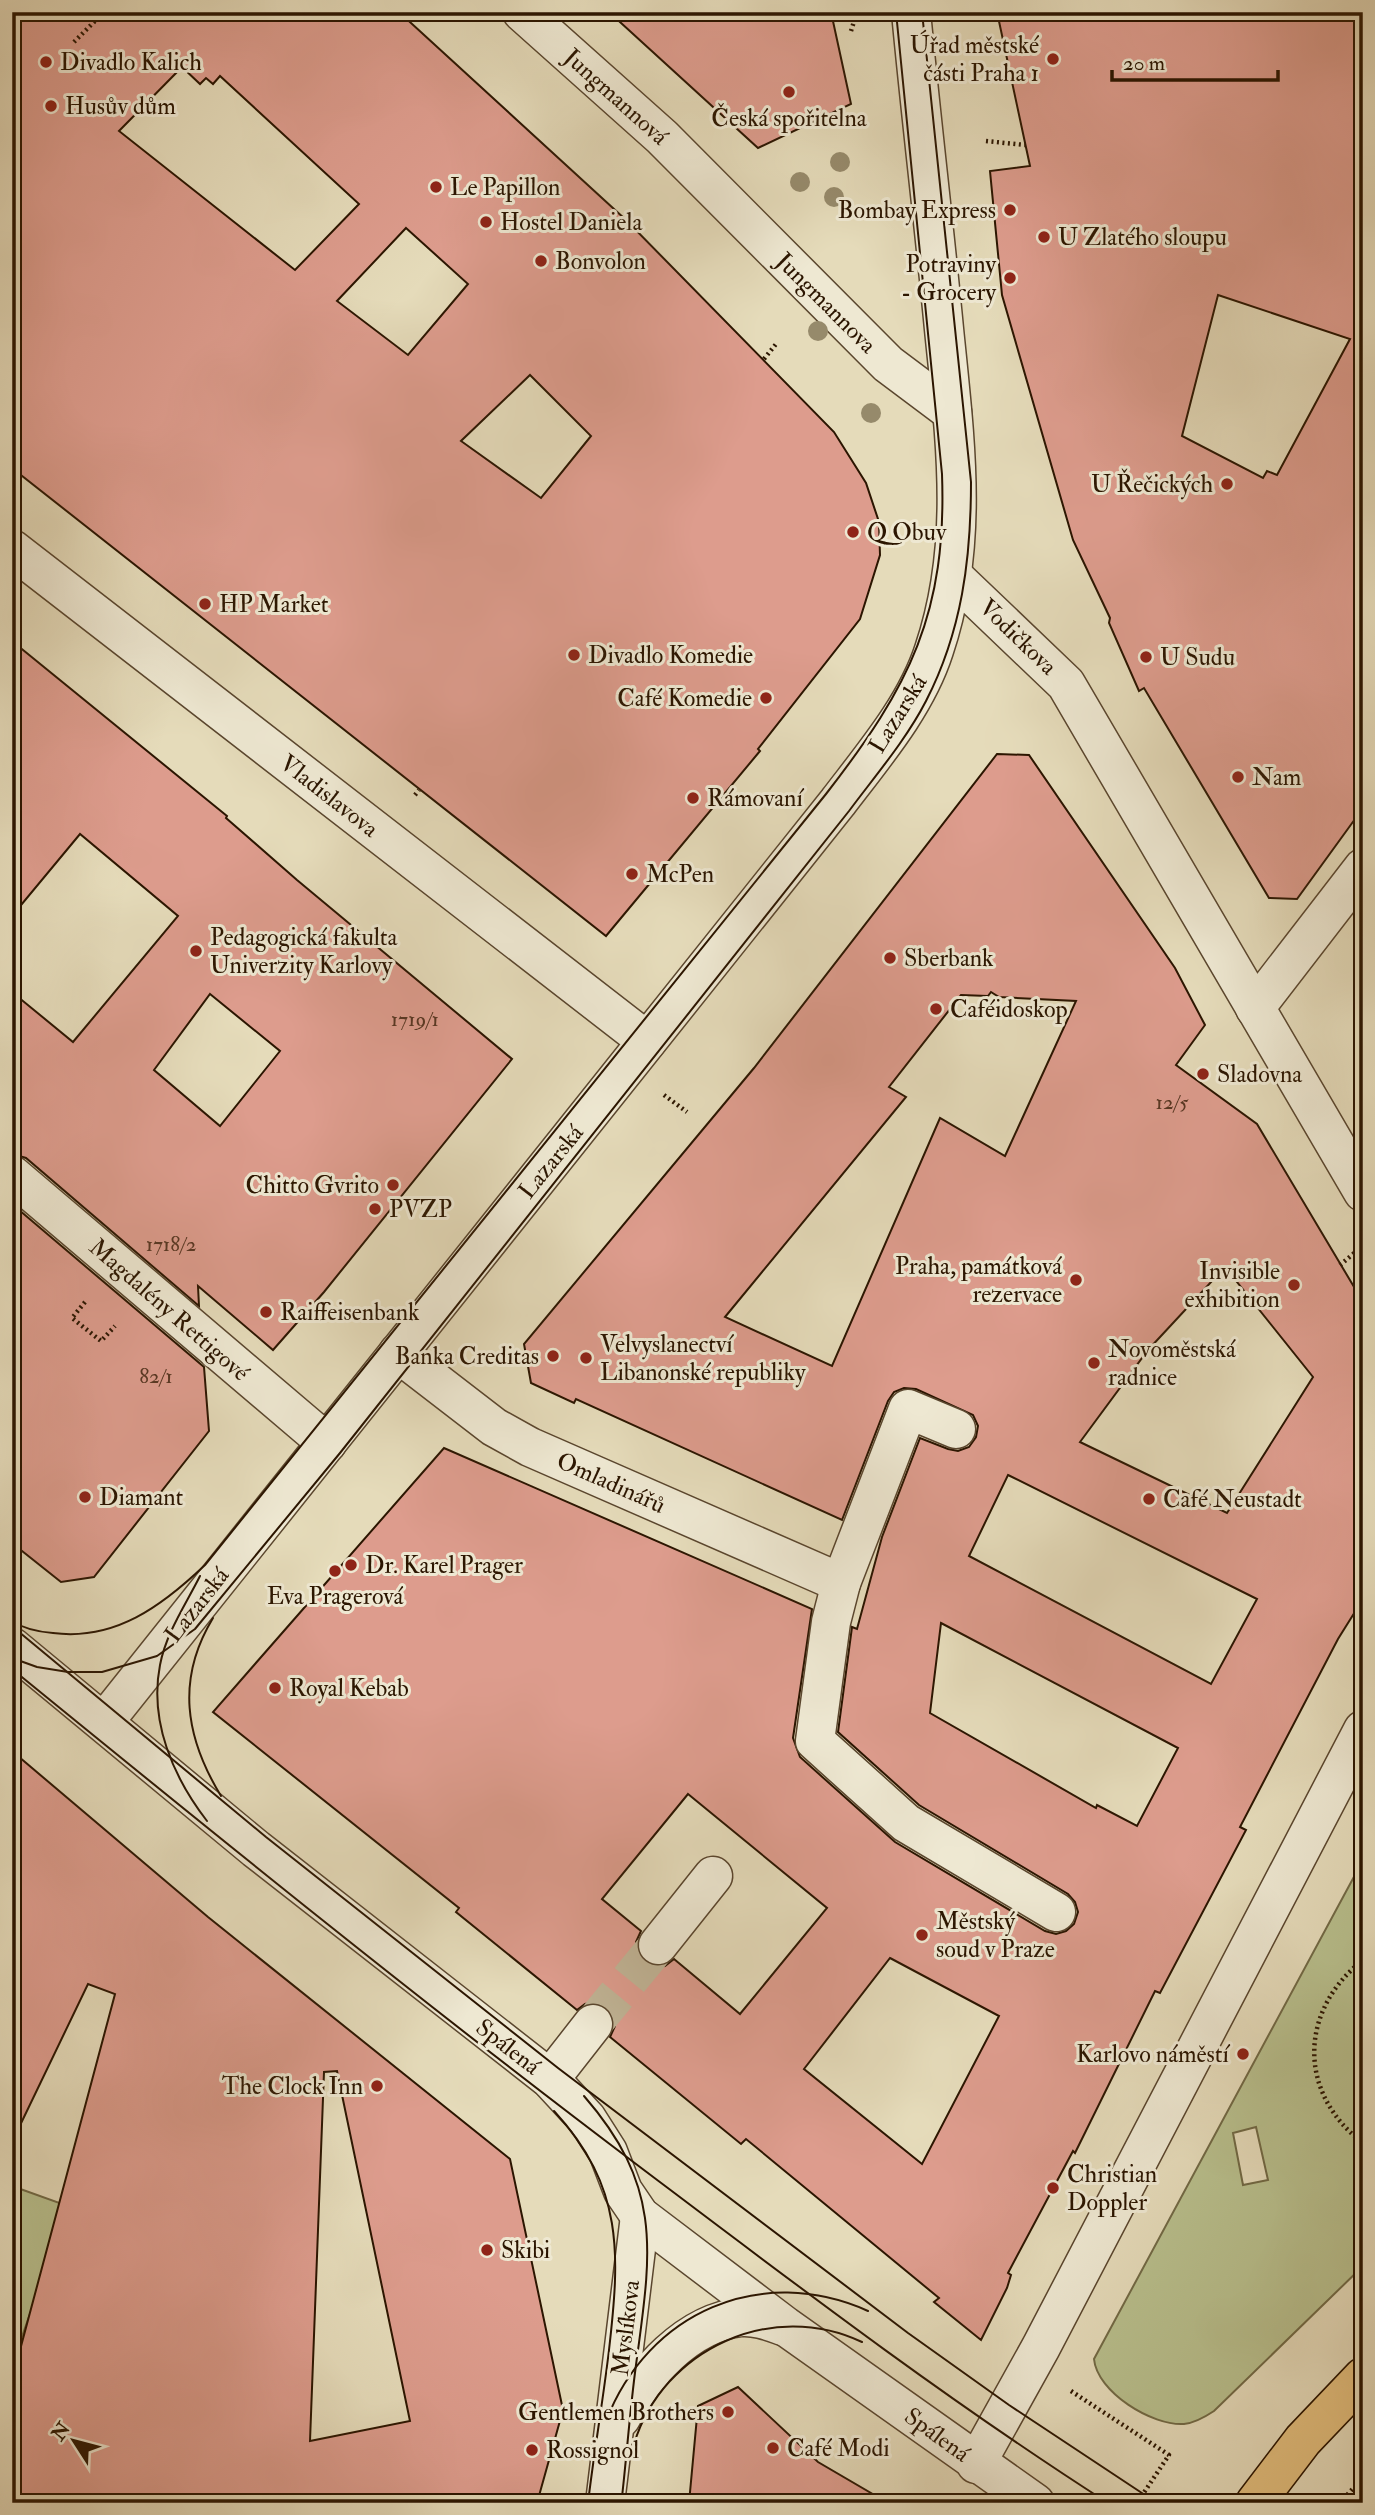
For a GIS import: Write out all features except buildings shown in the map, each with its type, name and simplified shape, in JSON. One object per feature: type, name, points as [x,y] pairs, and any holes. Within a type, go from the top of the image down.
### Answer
[{"type":"main road","points":[[1255,2503],[1303,2440],[1363,2377]]},
{"type":"street","name":"Jungmannová","points":[[522,12],[662,137],[708,185]]},
{"type":"street","points":[[911,12],[952,412],[959,510],[953,576]]},
{"type":"street","name":"Jungmannova","points":[[708,185],[888,364],[952,412]]},
{"type":"street","name":"Vladislavova","points":[[12,550],[647,1041]]},
{"type":"street","name":"Vodičkova","points":[[953,576],[1066,684],[1363,1192]]},
{"type":"street","name":"Lazarská","points":[[103,1722],[881,744],[914,692],[933,654],[953,576]]},
{"type":"street","points":[[1255,1008],[1363,868]]},
{"type":"street","name":"Magdalény Rettigové","points":[[12,1175],[327,1443]]},
{"type":"street","name":"Omladinářů","points":[[398,1353],[494,1427],[530,1447],[841,1583]]},
{"type":"street","points":[[956,1429],[908,1409],[841,1583],[831,1622],[815,1741],[906,1824],[1056,1912]]},
{"type":"street","name":"Spálená","points":[[12,1647],[256,1849],[550,2079],[592,2127],[608,2152],[631,2206],[640,2217],[976,2464]]},
{"type":"street","points":[[1035,2503],[976,2464],[1041,2347],[1363,1730]]},
{"type":"street","points":[[657,1945],[713,1876]]},
{"type":"street","points":[[550,2079],[593,2024]]},
{"type":"street","name":"Myslíkova","points":[[605,2503],[640,2217]]},
{"type":"street","name":"Myslíkova","points":[[612,2439],[634,2394],[650,2371],[687,2341],[707,2329],[740,2318],[754,2317],[785,2326]]},
{"type":"path","points":[[74,42],[104,12]]},
{"type":"path","points":[[851,31],[857,12]]},
{"type":"path","points":[[986,141],[1025,145]]},
{"type":"path","points":[[764,359],[776,344]]},
{"type":"path","points":[[1340,1265],[1359,1249]]},
{"type":"path","points":[[1363,1960],[1334,1988],[1317,2022],[1314,2060],[1322,2096],[1343,2128],[1363,2143]]},
{"type":"path","points":[[1067,2388],[1169,2455],[1136,2503]]},
{"type":"path","points":[[1340,2503],[1363,2477]]},
{"type":"green space","points":[[1363,1860],[1363,2266],[1214,2411],[1192,2422],[1171,2423],[1128,2405],[1105,2383],[1097,2371],[1094,2359]],"holes":[[[1256,2127],[1268,2180],[1243,2185],[1233,2133]]]},
{"type":"green space","points":[[12,2186],[68,2206],[12,2365]]},
{"type":"tunnel","points":[[593,2024],[658,1945]]},
{"type":"tram line","points":[[12,1621],[37,1631],[76,1634],[97,1632],[117,1626],[154,1607],[205,1565],[826,794],[880,718],[901,682],[930,608],[938,567],[942,523],[942,474],[896,12]]},
{"type":"tram line","points":[[12,1658],[37,1667],[68,1672],[102,1672],[157,1656],[195,1629],[340,1453],[849,811],[890,758],[926,701],[948,648],[962,594],[969,539],[971,482],[922,12]]},
{"type":"tram line","points":[[200,1576],[163,1653],[157,1686],[161,1727],[174,1767],[207,1821]]},
{"type":"tram line","points":[[213,1618],[201,1641],[194,1663],[190,1708],[199,1752],[221,1796]]},
{"type":"tram line","points":[[13,1627],[266,1837],[558,2068],[908,2333],[1009,2405],[1157,2503]]},
{"type":"tram line","points":[[12,1669],[244,1857],[557,2104],[927,2380],[1108,2503]]},
{"type":"tram line","points":[[584,2096],[610,2129],[628,2161],[640,2192],[646,2223],[645,2289],[622,2497]]},
{"type":"tram line","points":[[554,2111],[577,2139],[594,2167],[612,2223],[615,2252],[613,2315],[588,2503]]},
{"type":"tram line","points":[[606,2421],[625,2383],[650,2351],[679,2326],[713,2307],[749,2296],[788,2293],[828,2297],[868,2311]]},
{"type":"tram line","points":[[634,2444],[648,2411],[669,2382],[695,2359],[725,2341],[758,2330],[792,2326],[828,2330],[862,2342]]},
{"type":"place","name":"Úřad městské části Praha 1","points":[[1053,59]]},
{"type":"place","name":"Divadlo Kalich","points":[[46,62]]},
{"type":"place","name":"Česká spořitelna","points":[[789,92]]},
{"type":"place","name":"Husův dům","points":[[51,106]]},
{"type":"place","name":"Le Papillon","points":[[436,187]]},
{"type":"place","name":"Bombay Express","points":[[1010,210]]},
{"type":"place","name":"Hostel Daniela","points":[[486,222]]},
{"type":"place","name":"U Zlatého sloupu","points":[[1044,237]]},
{"type":"place","name":"Bonvolon","points":[[541,261]]},
{"type":"place","name":"Potraviny - Grocery","points":[[1010,278]]},
{"type":"place","name":"U Řečických","points":[[1227,484]]},
{"type":"place","name":"Q Obuv","points":[[853,532]]},
{"type":"place","name":"HP Market","points":[[205,604]]},
{"type":"place","name":"Divadlo Komedie","points":[[574,655]]},
{"type":"place","name":"U Sudu","points":[[1146,657]]},
{"type":"place","name":"Café Komedie","points":[[766,698]]},
{"type":"place","name":"Nam","points":[[1238,777]]},
{"type":"place","name":"Rámovaní","points":[[693,798]]},
{"type":"place","name":"McPen","points":[[632,874]]},
{"type":"place","name":"Pedagogická fakulta Univerzity Karlovy","points":[[196,951]]},
{"type":"place","name":"Sberbank","points":[[890,958]]},
{"type":"place","name":"Caféidoskop","points":[[936,1009]]},
{"type":"place","name":"Sladovna","points":[[1203,1074]]},
{"type":"place","name":"Chitto Gvrito","points":[[393,1185]]},
{"type":"place","name":"PVZP","points":[[375,1209]]},
{"type":"place","name":"Praha, památková rezervace","points":[[1076,1280]]},
{"type":"place","name":"Invisible exhibition","points":[[1294,1285]]},
{"type":"place","name":"Raiffeisenbank","points":[[266,1312]]},
{"type":"place","name":"Banka Creditas","points":[[553,1356]]},
{"type":"place","name":"Velvyslanectví Libanonské republiky","points":[[586,1358]]},
{"type":"place","name":"Novoměstská radnice","points":[[1094,1363]]},
{"type":"place","name":"Diamant","points":[[85,1497]]},
{"type":"place","name":"Café Neustadt","points":[[1149,1499]]},
{"type":"place","name":"Dr. Karel Prager","points":[[351,1565]]},
{"type":"place","name":"Eva Pragerová","points":[[335,1571]]},
{"type":"place","name":"Royal Kebab","points":[[275,1688]]},
{"type":"place","name":"Městský soud v Praze","points":[[922,1935]]},
{"type":"place","name":"Karlovo náměstí","points":[[1243,2054]]},
{"type":"place","name":"The Clock Inn","points":[[377,2086]]},
{"type":"place","name":"Christian Doppler","points":[[1053,2188]]},
{"type":"place","name":"Skibi","points":[[487,2250]]},
{"type":"place","name":"Gentlemen Brothers","points":[[728,2412]]},
{"type":"place","name":"Café Modi","points":[[773,2448]]},
{"type":"place","name":"Rossignol","points":[[532,2450]]}]
